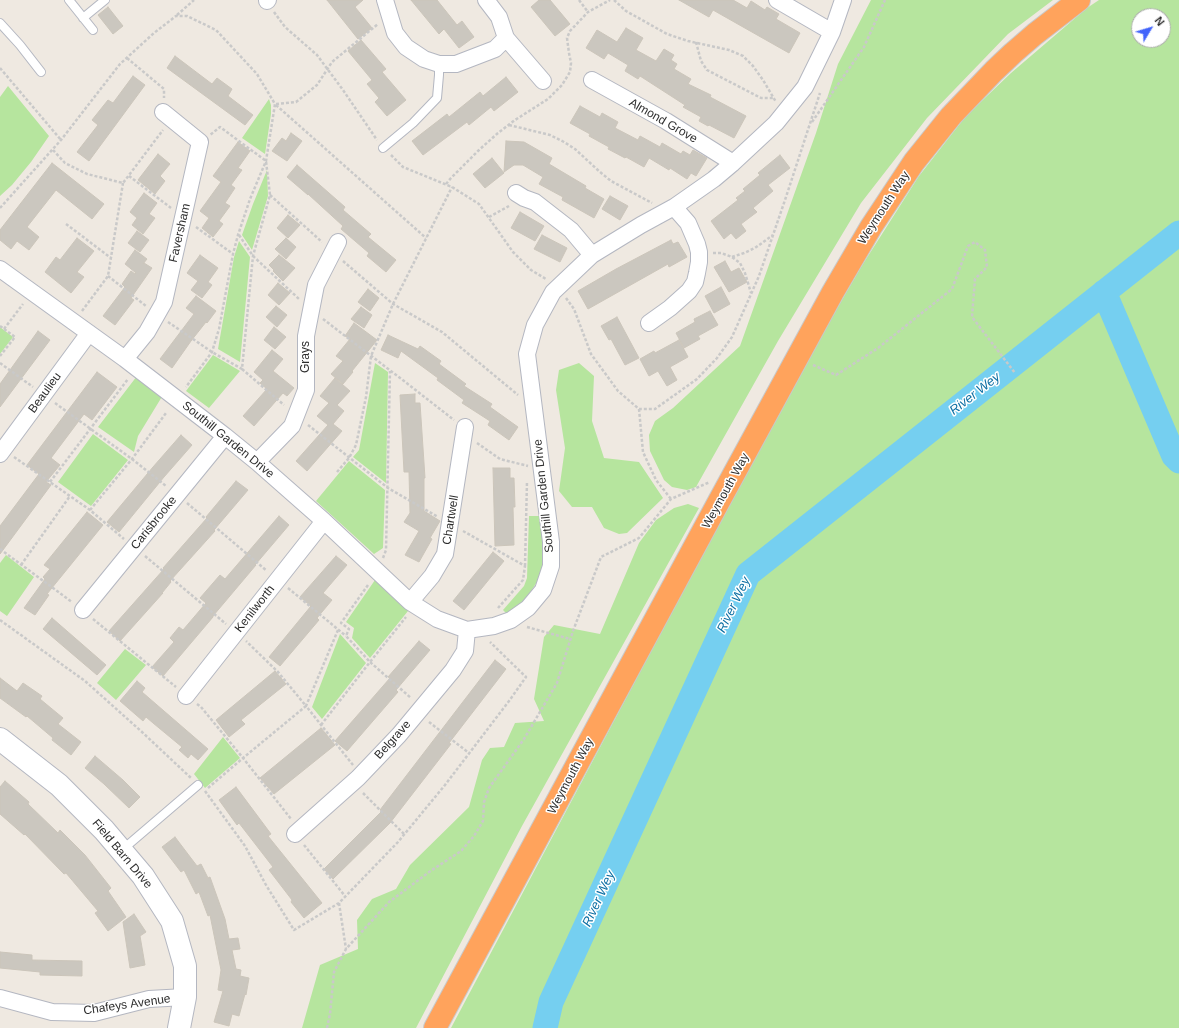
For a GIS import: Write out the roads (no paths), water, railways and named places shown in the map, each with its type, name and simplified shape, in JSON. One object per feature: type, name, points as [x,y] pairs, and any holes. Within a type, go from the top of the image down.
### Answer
[{"type":"highway","name":"Weymouth Way","points":[[435,1028],[850,262],[871,227],[893,192],[934,137],[972,94],[1013,53],[1079,0]]},
{"type":"street","points":[[385,0],[395,33],[406,47],[424,59],[439,64],[456,64],[496,49],[506,38]]},
{"type":"street","points":[[486,0],[498,17],[506,38],[543,81]]},
{"type":"street","points":[[776,0],[832,32]]},
{"type":"street","name":"Southill Garden Drive","points":[[0,269],[131,363],[225,436],[257,462],[413,603],[466,636],[511,620],[528,608],[543,590],[551,566],[551,542],[528,354],[535,325],[553,292],[592,255],[668,210],[714,179],[776,123],[805,87],[832,32],[843,0]]},
{"type":"street","name":"Almond Grove","points":[[592,80],[666,121],[733,163]]},
{"type":"street","name":"Faversham","points":[[131,363],[164,302],[200,142],[167,115]]},
{"type":"street","points":[[520,195],[535,202],[572,230],[592,255]]},
{"type":"street","points":[[649,323],[670,308],[689,291],[694,282],[699,262],[697,244],[688,223],[668,210]]},
{"type":"street","name":"Grays","points":[[257,462],[292,426],[306,390],[306,336],[316,285],[335,246]]},
{"type":"street","name":"Beaulieu","points":[[1,452],[89,333]]},
{"type":"street","name":"Chartwell","points":[[413,603],[446,554],[464,430]]},
{"type":"street","name":"Carisbrooke","points":[[83,610],[225,436]]},
{"type":"street","name":"Kenilworth","points":[[186,696],[324,522]]},
{"type":"street","name":"Belgrave","points":[[295,834],[357,779],[399,735],[453,670],[465,651],[466,636]]},
{"type":"street","name":"Field Barn Drive","points":[[0,739],[59,785],[104,830],[143,876],[172,922],[185,966],[185,997],[180,1028]]},
{"type":"street","name":"Chafeys Avenue","points":[[0,998],[52,1012],[94,1013],[149,999],[185,997]]},
{"type":"lane","points":[[69,0],[92,30]]},
{"type":"lane","points":[[83,18],[105,0]]},
{"type":"lane","points":[[0,23],[20,45],[41,72]]},
{"type":"lane","points":[[383,148],[414,123],[437,98],[439,64]]},
{"type":"lane","points":[[121,850],[198,785]]},
{"type":"waterway","name":"River Wey","points":[[545,1028],[551,1002],[748,574],[1179,233]]},
{"type":"waterway","name":"River Wey","points":[[1104,292],[1174,456],[1179,461]]}]
